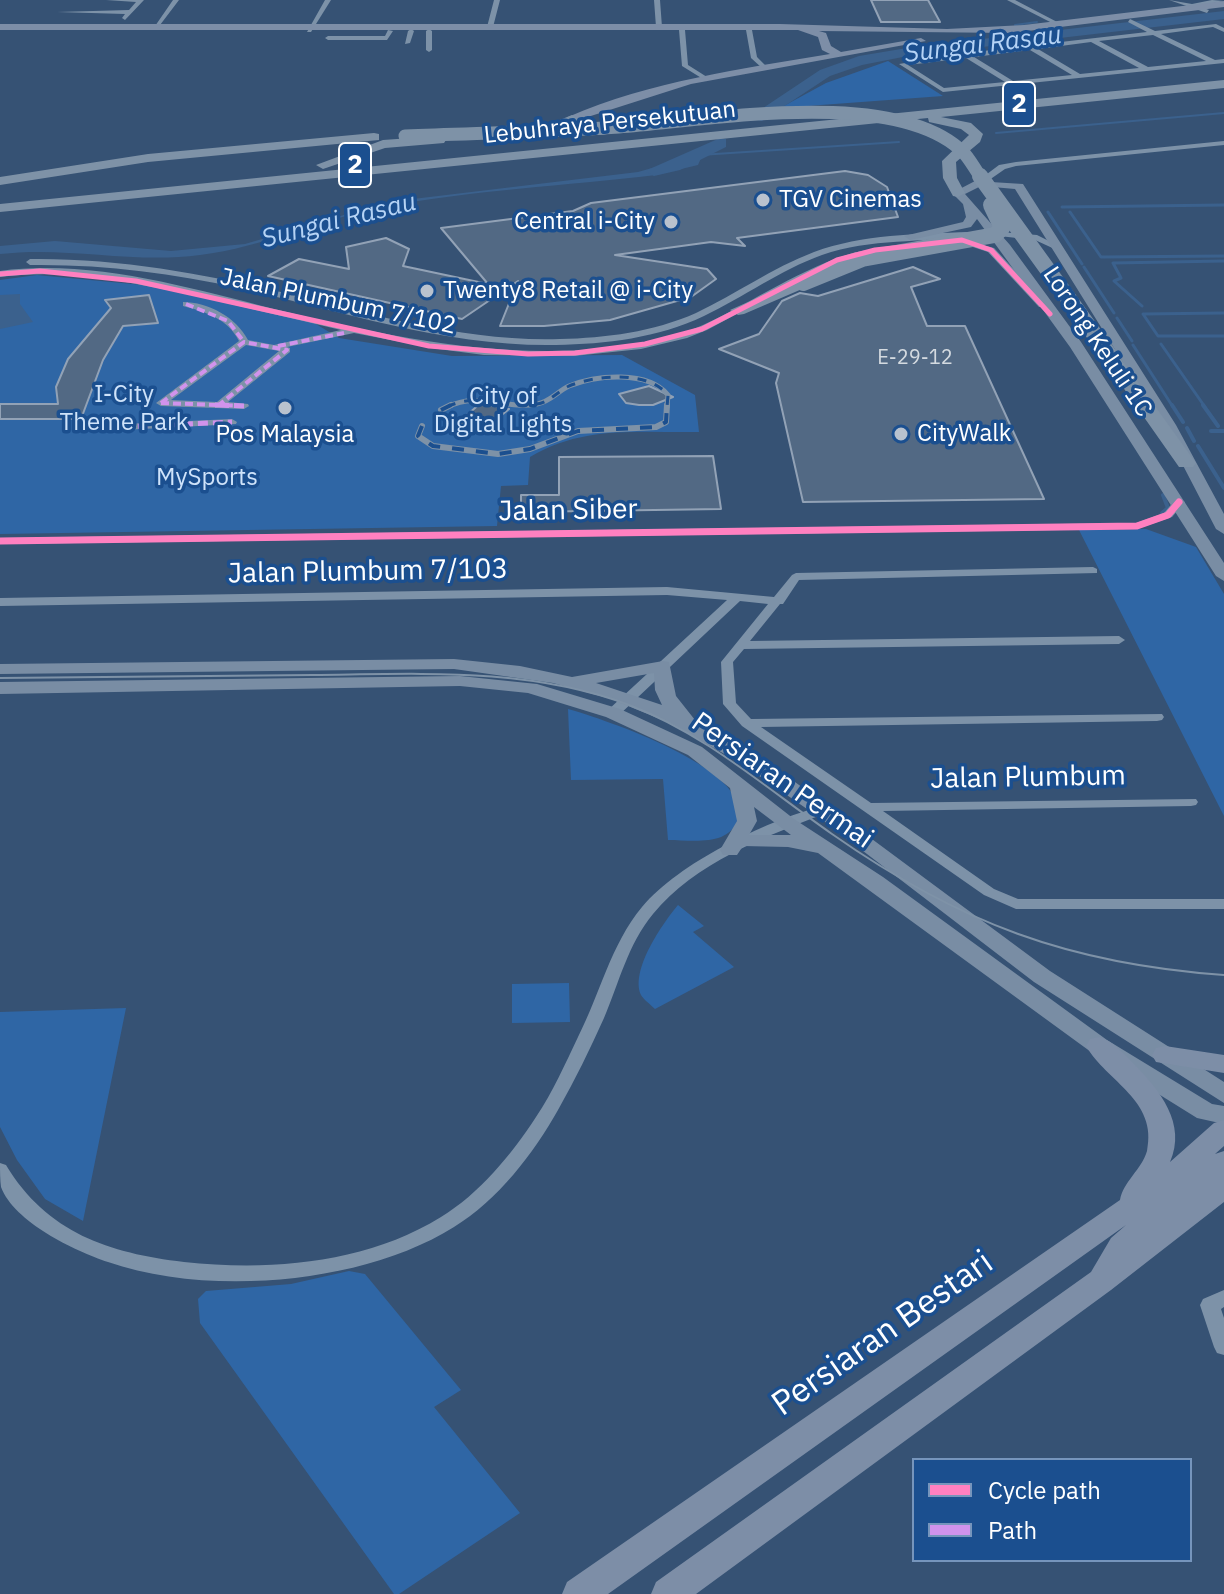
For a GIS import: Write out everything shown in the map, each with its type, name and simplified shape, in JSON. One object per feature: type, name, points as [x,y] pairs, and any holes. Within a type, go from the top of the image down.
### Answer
[{"type":"highway","name":"Lebuhraya Persekutuan","points":[[0,200],[1224,77]]},
{"type":"highway","name":"Lebuhraya Persekutuan","points":[[0,208],[1224,85]]},
{"type":"highway","points":[[0,181],[148,158],[405,136],[822,113],[879,118],[932,131],[950,141],[1186,463]]},
{"type":"highway","points":[[313,169],[383,144],[535,134],[572,119],[575,125],[591,130],[710,129]]},
{"type":"highway","points":[[815,125],[915,119],[966,126],[974,131],[975,139],[949,161],[950,178],[963,198]]},
{"type":"highway","points":[[738,310],[862,259],[988,238],[1000,232],[999,216],[971,176],[966,160]]},
{"type":"main road","points":[[572,119],[595,109],[705,78],[837,49],[876,47],[1223,4]]},
{"type":"main road","points":[[764,67],[837,49],[1133,23],[1198,8]]},
{"type":"main road","points":[[0,29],[316,25],[810,28],[947,32],[1023,28]]},
{"type":"main road","points":[[0,29],[288,28],[316,25],[390,31],[805,30],[837,49]]},
{"type":"main road","points":[[810,28],[831,33],[837,49]]},
{"type":"main road","points":[[910,236],[967,225],[972,217],[963,198],[979,183],[1019,186]]},
{"type":"main road","name":"Lorong Keluli 1C","points":[[1019,186],[1169,425],[1186,463],[1224,529]]},
{"type":"main road","name":"Lorong Keluli 1C","points":[[963,198],[996,233],[1050,314],[1076,345],[1224,576]]},
{"type":"main road","name":"Persiaran Permai","points":[[0,669],[454,664],[513,668],[567,681],[620,706],[695,751],[787,823],[875,882],[1099,1046],[1206,1112],[1224,1115]]},
{"type":"main road","points":[[567,681],[663,666],[664,696],[670,706],[709,735]]},
{"type":"main road","name":"Persiaran Permai","points":[[0,688],[460,681],[530,688],[620,706],[709,735],[819,811],[1019,961],[1224,1094]]},
{"type":"main road","points":[[730,850],[747,821],[739,784]]},
{"type":"main road","points":[[750,841],[789,841],[807,846],[875,882]]},
{"type":"main road","points":[[1099,1046],[1145,1089],[1163,1133],[1159,1158],[1148,1180],[1116,1217]]},
{"type":"main road","points":[[1165,1055],[1224,1064]]},
{"type":"main road","name":"Persiaran Bestari","points":[[579,1594],[1165,1183],[1224,1130]]},
{"type":"main road","points":[[1101,1281],[1121,1246],[1224,1162]]},
{"type":"main road","points":[[683,1588],[1224,1187]]},
{"type":"street","points":[[109,0],[141,0]]},
{"type":"street","points":[[117,28],[141,0]]},
{"type":"street","points":[[155,28],[176,0]]},
{"type":"street","points":[[316,25],[328,0]]},
{"type":"street","points":[[490,27],[497,0]]},
{"type":"street","points":[[657,0],[659,27]]},
{"type":"street","points":[[1010,0],[1058,24]]},
{"type":"street","points":[[1172,0],[1198,8],[1223,4]]},
{"type":"street","points":[[60,12],[131,12]]},
{"type":"street","points":[[1133,23],[1214,62]]},
{"type":"street","points":[[1224,30],[1214,25],[902,64],[942,90],[1224,61]]},
{"type":"street","points":[[682,30],[685,66],[705,78]]},
{"type":"street","points":[[749,30],[754,58],[764,67]]},
{"type":"street","points":[[328,38],[387,38],[390,31]]},
{"type":"street","points":[[407,43],[411,31]]},
{"type":"street","points":[[429,31],[429,50]]},
{"type":"street","points":[[1092,40],[1145,69]]},
{"type":"street","points":[[1030,47],[1079,76]]},
{"type":"street","points":[[966,55],[1011,83]]},
{"type":"street","points":[[979,183],[1002,167],[1016,164],[1224,143]]},
{"type":"street","name":"Lorong Keluli 1C","points":[[1016,164],[1008,169],[1019,186]]},
{"type":"street","name":"Jalan Plumbum 7/102","points":[[0,265],[52,261],[146,271],[252,290],[445,334],[502,341],[587,341],[637,334],[680,323],[819,254],[910,236],[996,233],[1037,238],[1059,248]]},
{"type":"street","name":"Jalan Plumbum 7/102","points":[[0,274],[40,271],[136,281],[429,346],[528,354],[575,353],[669,339],[702,329],[837,260],[875,250],[962,240],[991,250],[1050,314]]},
{"type":"street","points":[[136,281],[146,271]]},
{"type":"street","points":[[186,304],[227,320],[239,330],[244,342]]},
{"type":"street","points":[[271,347],[360,330]]},
{"type":"street","points":[[219,405],[287,350],[244,342],[161,403],[244,406]]},
{"type":"street","points":[[123,427],[232,422]]},
{"type":"street","name":"Jalan Siber","points":[[0,541],[1137,526],[1168,515],[1179,502]]},
{"type":"street","points":[[1093,571],[803,576],[791,582],[776,605],[727,662],[730,704],[747,723],[867,807],[989,892],[1016,904],[1224,904]]},
{"type":"street","name":"Jalan Plumbum 7/103","points":[[0,602],[667,591],[776,605]]},
{"type":"street","points":[[620,706],[734,600]]},
{"type":"street","points":[[741,645],[1119,640]]},
{"type":"street","points":[[747,723],[1157,717]]},
{"type":"street","name":"Jalan Plumbum","points":[[867,807],[1191,802]]},
{"type":"street","points":[[0,1170],[7,1185],[35,1218],[130,1264],[213,1273],[286,1273],[391,1248],[450,1221],[495,1181],[536,1133],[602,1008],[617,956],[648,910],[670,888],[730,850],[819,811]]},
{"type":"street","points":[[1224,1298],[1210,1305],[1224,1347]]},
{"type":"green space","points":[[888,61],[943,96],[780,108],[826,83]]},
{"type":"green space","name":"I-City Theme Park","points":[[37,275],[143,285],[311,321],[339,338],[452,356],[622,355],[695,395],[699,432],[591,435],[550,447],[530,457],[528,485],[501,486],[497,526],[0,534],[0,280]]},
{"type":"green space","points":[[1146,529],[1196,547],[1224,594],[1224,816],[1079,530]]},
{"type":"green space","points":[[568,709],[642,735],[700,765],[723,782],[736,800],[738,819],[733,828],[727,834],[709,840],[668,840],[663,779],[571,780]]},
{"type":"green space","points":[[678,905],[704,926],[693,932],[734,967],[655,1009],[641,995],[640,973],[650,947]]},
{"type":"green space","points":[[569,983],[570,1022],[512,1023],[512,984]]},
{"type":"green space","points":[[126,1008],[83,1221],[45,1199],[17,1160],[0,1127],[0,1012]]},
{"type":"green space","points":[[349,1271],[365,1274],[461,1390],[434,1407],[520,1513],[399,1594],[394,1594],[200,1323],[198,1299],[206,1291],[291,1284]]},
{"type":"shaded area","points":[[687,158],[701,158],[698,165],[656,175],[485,192],[383,207],[247,246],[200,255],[150,258],[51,252],[0,254],[0,246],[55,241],[171,251],[245,244],[388,202],[638,172]]},
{"type":"shaded area","points":[[20,294],[20,304],[33,322],[0,329],[0,295]]},
{"type":"building","points":[[871,0],[928,0],[940,22],[881,22]]},
{"type":"building","points":[[845,171],[868,175],[887,187],[898,217],[737,238],[745,246],[711,242],[615,255],[707,269],[716,279],[691,297],[610,320],[500,326],[518,281],[462,319],[268,276],[299,259],[349,269],[346,247],[386,238],[409,249],[403,266],[488,284],[441,228],[573,211],[591,203]]},
{"type":"building","name":"CityWalk","points":[[913,267],[940,279],[911,287],[927,326],[965,326],[1044,499],[803,502],[776,383],[779,373],[719,349],[759,334],[782,301],[800,293],[818,296]]},
{"type":"building","points":[[149,295],[158,323],[123,326],[103,360],[81,419],[0,419],[0,404],[58,404],[56,387],[68,359],[111,308],[105,300]]},
{"type":"building","points":[[649,386],[673,397],[653,405],[639,405],[626,403],[619,394]]},
{"type":"building","points":[[481,403],[509,409],[485,429],[456,424]]},
{"type":"building","points":[[713,456],[721,509],[521,512],[521,495],[559,495],[559,457]]},
{"type":"waterway","name":"Sungai Rasau","points":[[756,118],[825,73],[859,61],[913,51],[1224,15]]},
{"type":"waterway","points":[[1015,25],[1037,22]]},
{"type":"waterway","points":[[996,133],[1224,113]]},
{"type":"waterway","points":[[700,155],[899,142]]},
{"type":"waterway","name":"Sungai Rasau","points":[[654,171],[674,166],[720,143]]},
{"type":"waterway","points":[[1062,207],[1224,205]]},
{"type":"waterway","points":[[1048,212],[1082,264]]},
{"type":"waterway","points":[[1070,212],[1101,257],[1224,256]]},
{"type":"waterway","points":[[1142,306],[1114,281],[1121,278],[1113,263],[1224,261]]},
{"type":"waterway","points":[[1084,267],[1114,313]]},
{"type":"waterway","points":[[1224,313],[1143,314],[1158,336],[1224,336]]},
{"type":"waterway","points":[[1117,318],[1132,341]]},
{"type":"waterway","points":[[1161,344],[1205,407]]},
{"type":"waterway","points":[[1133,345],[1173,407]]},
{"type":"waterway","points":[[1172,405],[1183,422]]},
{"type":"waterway","points":[[1203,405],[1218,426]]},
{"type":"waterway","points":[[1187,428],[1194,441]]},
{"type":"waterway","points":[[1211,431],[1224,431]]},
{"type":"waterway","points":[[1198,446],[1224,488]]},
{"type":"waterway","points":[[1162,513],[1168,508],[1163,495]]},
{"type":"tram line","points":[[0,678],[473,675],[552,684],[591,693],[629,705],[683,730],[879,865],[971,915],[1018,934],[1115,961],[1224,975]]},
{"type":"railway","points":[[447,407],[470,401],[537,404],[569,386],[607,377],[635,378],[659,387],[668,395],[667,407]]},
{"type":"railway","points":[[447,407],[451,405]]},
{"type":"railway","points":[[422,426],[418,436],[433,446],[498,454],[530,449],[578,431],[656,427],[666,422],[667,405]]},
{"type":"railway","points":[[441,410],[447,407]]},
{"type":"marked path","points":[[186,304],[228,321],[244,342]]},
{"type":"marked path","points":[[278,346],[344,333]]},
{"type":"marked path","points":[[161,403],[244,342],[287,350],[219,405],[244,406]]},
{"type":"marked path","points":[[161,403],[219,405]]},
{"type":"marked path","points":[[123,427],[232,422]]},
{"type":"cycle path","points":[[0,274],[40,271],[136,281],[429,346],[528,354],[575,353],[645,344],[702,329],[837,260],[875,250],[962,240],[991,250],[1050,314]]},
{"type":"cycle path","points":[[0,541],[1137,526],[1168,515],[1179,502]]},
{"type":"place","name":"TGV Cinemas","points":[[763,200]]},
{"type":"place","name":"Central i-City","points":[[671,222]]},
{"type":"place","name":"Twenty8 Retail @ i-City","points":[[427,291]]},
{"type":"place","name":"Pos Malaysia","points":[[285,408]]},
{"type":"place","name":"CityWalk","points":[[901,434]]},
{"type":"park label","name":"City of Digital Lights","points":[[503,411]]},
{"type":"park label","name":"MySports","points":[[207,478]]}]
